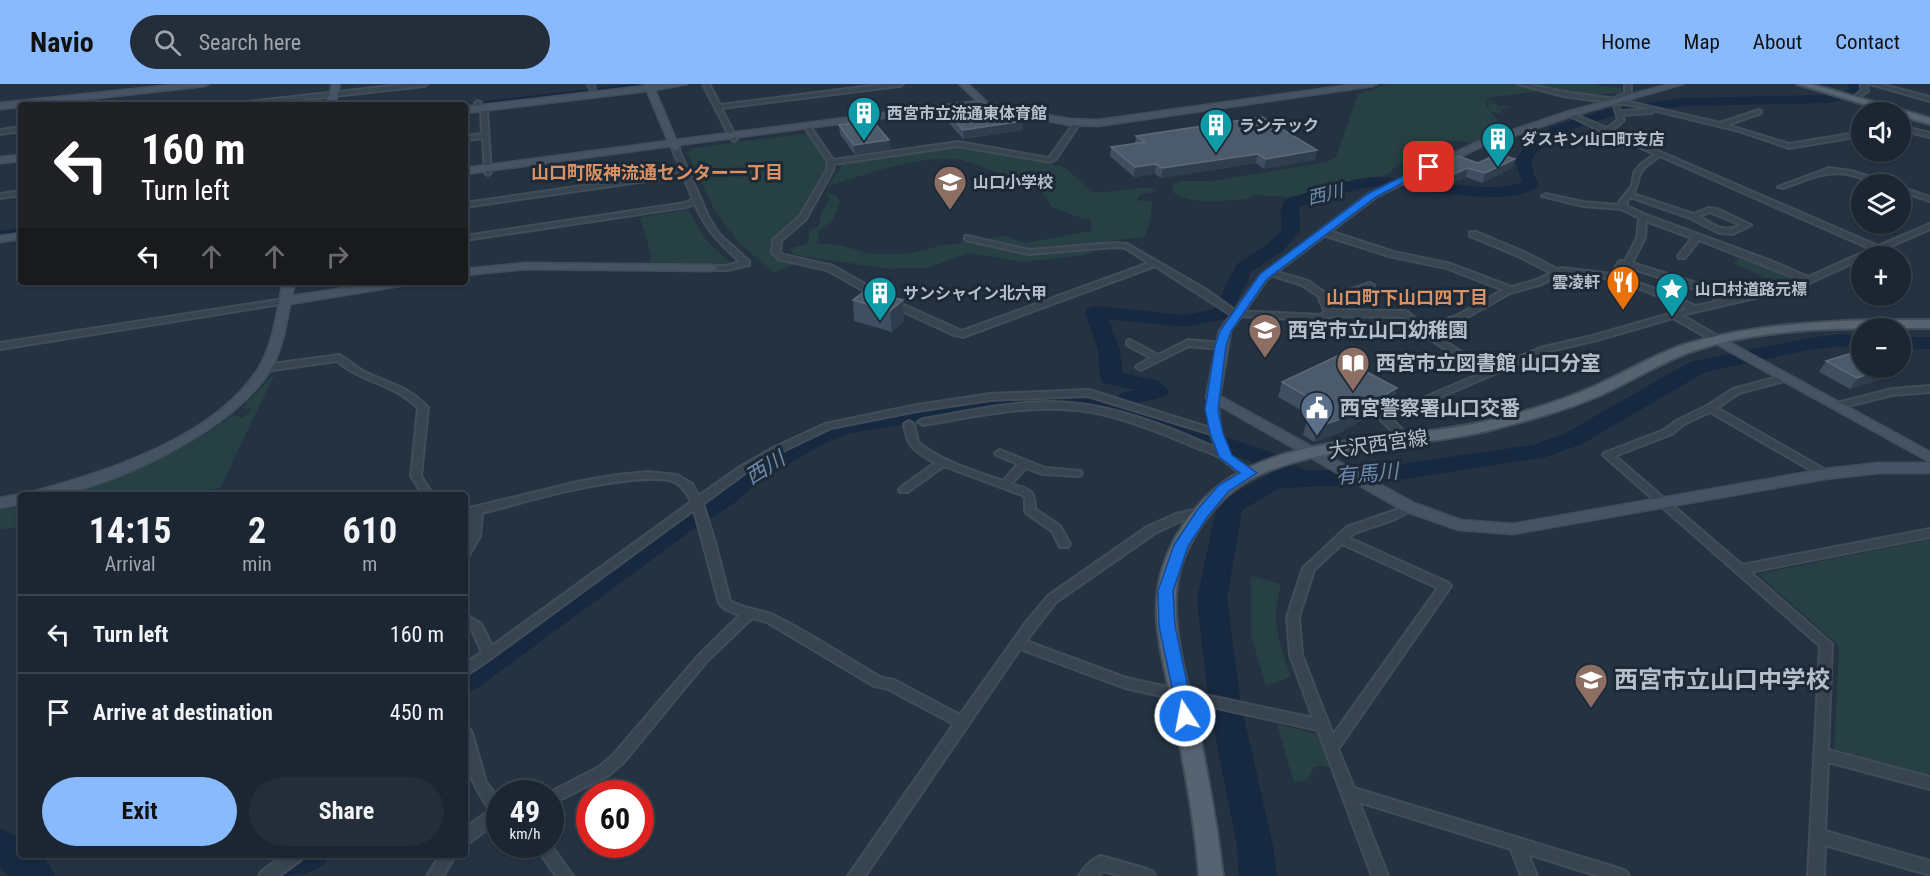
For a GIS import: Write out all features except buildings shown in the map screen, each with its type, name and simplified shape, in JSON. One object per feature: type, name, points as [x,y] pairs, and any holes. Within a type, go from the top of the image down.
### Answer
[{"type":"main road","points":[[1792,84],[1861,102]]},
{"type":"main road","points":[[1801,84],[1930,123]]},
{"type":"main road","points":[[1911,119],[1930,123]]},
{"type":"main road","name":"大沢西宮線","points":[[1211,876],[1186,697],[1167,626],[1165,591],[1181,545],[1203,512],[1224,488],[1257,471],[1294,459],[1478,428],[1553,408],[1593,393],[1678,352],[1828,326],[1930,324]]},
{"type":"street","points":[[27,102],[177,84]]},
{"type":"street","points":[[31,102],[205,84]]},
{"type":"street","points":[[332,102],[336,84]]},
{"type":"street","points":[[264,102],[424,84]]},
{"type":"street","points":[[468,109],[592,87],[641,84]]},
{"type":"street","points":[[468,105],[683,84]]},
{"type":"street","points":[[706,84],[734,137]]},
{"type":"street","points":[[718,107],[900,84]]},
{"type":"street","points":[[953,84],[973,103]]},
{"type":"street","points":[[963,84],[987,106]]},
{"type":"street","points":[[1309,84],[1322,91]]},
{"type":"street","points":[[468,171],[674,146],[973,103],[1077,123],[1121,120],[1373,84]]},
{"type":"street","points":[[1521,84],[1618,108],[1659,110]]},
{"type":"street","points":[[1607,132],[1621,120],[1618,98],[1628,94],[1628,84]]},
{"type":"street","points":[[1618,108],[1679,84]]},
{"type":"street","points":[[1843,96],[1865,90],[1863,84]]},
{"type":"street","points":[[1873,84],[1930,99]]},
{"type":"street","points":[[468,273],[526,266],[727,268],[747,263],[716,235],[705,218],[649,86]]},
{"type":"street","points":[[2,105],[18,103]]},
{"type":"street","points":[[2,105],[18,103]]},
{"type":"street","points":[[478,106],[484,110],[488,170]]},
{"type":"street","points":[[734,137],[987,106]]},
{"type":"street","points":[[1225,454],[1217,434],[1212,410],[1221,346],[1226,331],[1264,277],[1372,195],[1395,183],[1478,145],[1574,116],[1618,108],[1647,106],[1789,146],[1851,136]]},
{"type":"street","points":[[1719,125],[1759,112]]},
{"type":"street","points":[[1574,116],[1868,246]]},
{"type":"street","points":[[831,162],[958,144],[1050,160],[1054,159],[1077,123]]},
{"type":"street","points":[[0,132],[18,129]]},
{"type":"street","points":[[809,129],[831,162],[830,170],[803,217],[777,240],[776,252],[781,256],[830,268],[892,303],[957,333],[963,334],[1156,263]]},
{"type":"street","points":[[1911,131],[1930,135]]},
{"type":"street","points":[[468,138],[486,136]]},
{"type":"street","points":[[1623,207],[1623,202],[1635,186],[1637,173],[1642,166],[1658,155]]},
{"type":"street","points":[[0,162],[18,160]]},
{"type":"street","points":[[468,175],[488,170]]},
{"type":"street","points":[[468,205],[674,175],[684,170]]},
{"type":"street","points":[[1781,186],[1829,171],[1856,174]]},
{"type":"street","points":[[0,196],[18,193]]},
{"type":"street","points":[[1911,193],[1930,199]]},
{"type":"street","points":[[1630,195],[1693,216],[1719,231],[1730,232],[1747,225],[1709,210],[1693,216]]},
{"type":"street","points":[[1546,196],[1583,204],[1623,207],[1642,217],[1808,280]]},
{"type":"street","points":[[1658,204],[1666,199]]},
{"type":"street","points":[[468,238],[687,205],[697,200]]},
{"type":"street","points":[[1627,264],[1641,238],[1642,217]]},
{"type":"street","points":[[1887,246],[1930,226]]},
{"type":"street","points":[[0,231],[18,229]]},
{"type":"street","points":[[1323,232],[1392,254],[1448,266],[1512,290]]},
{"type":"street","points":[[1473,234],[1521,254],[1558,273]]},
{"type":"street","points":[[0,239],[18,236]]},
{"type":"street","points":[[1682,256],[1697,237]]},
{"type":"street","points":[[968,238],[1029,252],[1127,246],[1237,315],[1321,318],[1330,314],[1405,314],[1422,330],[1487,372]]},
{"type":"street","points":[[1407,440],[1386,420],[1386,417],[1487,372],[1543,350],[1594,338],[1673,314],[1795,286],[1851,260]]},
{"type":"street","points":[[1614,278],[1622,263],[1627,264],[1690,284],[1727,301]]},
{"type":"street","points":[[1422,330],[1459,318],[1512,290],[1539,282],[1562,270],[1614,278],[1672,298],[1694,309]]},
{"type":"street","points":[[1270,272],[1305,283],[1326,297],[1335,297],[1370,285]]},
{"type":"street","points":[[47,492],[112,472],[188,437],[242,398],[265,368],[274,346],[288,285]]},
{"type":"street","points":[[0,346],[387,285]]},
{"type":"street","points":[[1326,297],[1323,300],[1330,314]]},
{"type":"street","points":[[1673,314],[1930,458]]},
{"type":"street","points":[[1130,343],[1158,358]]},
{"type":"street","points":[[1141,367],[1188,343],[1221,346]]},
{"type":"street","points":[[265,368],[339,358],[367,377],[404,390],[416,399],[423,408],[416,477],[426,492]]},
{"type":"street","points":[[1785,378],[1736,391],[1710,408],[1681,422],[1668,432],[1608,455],[1665,502],[1826,644],[1816,876]]},
{"type":"street","points":[[1836,406],[1892,392],[1930,388]]},
{"type":"street","points":[[1064,544],[1056,529],[1030,510],[1030,497],[1026,492],[943,462],[915,446],[905,425],[920,415],[990,396],[1089,393],[1217,434]]},
{"type":"street","points":[[1214,398],[1409,507],[1459,525],[1513,529],[1825,474],[1878,468],[1930,468]]},
{"type":"street","points":[[468,668],[698,506],[744,469],[802,437],[849,420],[1003,410],[1042,405],[1069,406],[1120,417],[1225,454],[1257,471]]},
{"type":"street","points":[[1710,408],[1825,474]]},
{"type":"street","points":[[1000,453],[1043,471],[1077,473]]},
{"type":"street","points":[[904,490],[943,462]]},
{"type":"street","points":[[1005,485],[1024,464]]},
{"type":"street","points":[[468,512],[555,490],[636,475],[666,475],[680,479],[687,484],[698,506],[725,603],[737,610],[771,620],[879,682],[889,684],[962,722]]},
{"type":"street","points":[[0,503],[18,500]]},
{"type":"street","points":[[1380,876],[1296,655],[1293,617],[1309,568],[1340,538],[1351,530],[1400,513],[1409,507]]},
{"type":"street","points":[[468,547],[474,536],[477,510]]},
{"type":"street","points":[[856,876],[962,722],[1052,599],[1151,530],[1180,517],[1203,512]]},
{"type":"street","points":[[1742,569],[1930,533]]},
{"type":"street","points":[[1332,747],[1445,586],[1340,538]]},
{"type":"street","points":[[564,792],[604,771],[618,759],[703,658],[750,612]]},
{"type":"street","points":[[468,620],[477,627],[489,654]]},
{"type":"street","points":[[1018,643],[1125,682],[1324,726]]},
{"type":"street","points":[[468,743],[480,784],[486,793]]},
{"type":"street","points":[[1821,754],[1930,783]]},
{"type":"street","points":[[1349,793],[1621,876]]},
{"type":"street","points":[[468,835],[486,821]]},
{"type":"street","points":[[1818,836],[1930,868]]},
{"type":"street","points":[[1517,845],[1529,876]]},
{"type":"street","points":[[267,876],[292,858]]},
{"type":"street","points":[[435,876],[446,858]]},
{"type":"street","points":[[552,858],[565,876]]},
{"type":"street","points":[[1087,876],[1101,863],[1147,876]]},
{"type":"green space","points":[[1389,84],[1597,84],[1622,88],[1620,93],[1600,94],[1582,99],[1539,91],[1487,98],[1486,106],[1489,110],[1488,99],[1499,106],[1511,106],[1502,109],[1500,114],[1490,111],[1505,130],[1474,142],[1439,143],[1406,159],[1389,174],[1312,194],[1287,197],[1255,195],[1249,199],[1209,202],[1191,200],[1172,192],[1174,184],[1182,181],[1211,181],[1327,162],[1336,157],[1358,94]]},
{"type":"green space","points":[[809,133],[828,163],[827,170],[800,218],[777,234],[771,251],[779,260],[798,263],[774,273],[737,241],[715,211],[687,152],[694,148]]},
{"type":"green space","points":[[956,146],[1065,167],[1093,193],[1151,187],[1157,191],[1140,195],[1137,200],[1152,202],[1151,217],[1145,237],[1113,240],[1086,255],[1023,262],[969,253],[926,268],[888,269],[795,255],[789,249],[809,243],[809,230],[819,226],[821,214],[830,198],[825,194],[836,195],[840,201],[834,219],[819,231],[817,243],[840,245],[871,254],[908,254],[938,246],[1006,236],[1025,243],[1091,231],[1091,220],[1074,216],[1051,206],[1043,194],[1029,183],[961,160],[912,162],[875,171],[827,187],[844,163]]},
{"type":"green space","points":[[688,210],[706,240],[732,264],[650,264],[652,257],[640,217]]},
{"type":"green space","points":[[1744,257],[1802,280],[1783,286],[1733,263]]},
{"type":"green space","points":[[274,376],[220,488],[197,492],[73,492],[152,463],[194,441],[233,415],[243,418],[252,409],[242,408]]},
{"type":"green space","points":[[18,507],[18,527],[0,530],[0,510]]},
{"type":"green space","points":[[1930,539],[1930,776],[1834,752],[1839,646],[1758,574]]},
{"type":"green space","points":[[1251,576],[1281,584],[1276,621],[1277,631],[1291,677],[1266,686],[1251,636]]},
{"type":"green space","points":[[1277,724],[1318,734],[1331,767],[1315,766],[1307,780],[1294,782]]},
{"type":"waterway","name":"西川","points":[[1129,398],[1158,391],[1151,386],[1111,378],[1109,350],[1095,312],[1185,321],[1222,314],[1244,268],[1276,247],[1291,230],[1289,212],[1291,204],[1300,200],[1372,182],[1417,184],[1491,193],[1522,189],[1531,184],[1526,175],[1523,160],[1531,149],[1549,139],[1556,130],[1610,112],[1685,102],[1826,99],[1849,95],[1857,90],[1855,84]]},
{"type":"waterway","points":[[486,105],[633,88]]},
{"type":"waterway","points":[[0,236],[18,233]]},
{"type":"waterway","name":"有馬川","points":[[1258,876],[1255,846],[1225,704],[1212,599],[1230,506],[1275,480],[1373,476],[1537,452],[1573,439],[1698,367],[1809,344],[1840,340],[1851,342]]},
{"type":"waterway","name":"有馬川","points":[[1911,343],[1930,343]]},
{"type":"waterway","name":"西川","points":[[468,678],[678,527],[724,498],[749,476],[816,438],[845,427],[1008,401],[1054,398],[1088,401],[1120,409],[1259,456],[1298,476]]},
{"type":"waterway","name":"西川","points":[[0,845],[36,876]]},
{"type":"waterway","name":"西川","points":[[286,876],[309,858]]},
{"type":"place","name":"西宮市立流通東体育館","points":[[864,142]]},
{"type":"place","name":"ランテック","points":[[1216,154]]},
{"type":"place","name":"ダスキン山口町支店","points":[[1498,168]]},
{"type":"place","name":"山口小学校","points":[[950,211]]},
{"type":"place","name":"雲凌軒","points":[[1623,311]]},
{"type":"place","name":"山口村道路元標","points":[[1672,318]]},
{"type":"place","name":"サンシャイン北六甲","points":[[880,322]]},
{"type":"place","name":"西宮市立山口幼稚園","points":[[1265,359]]},
{"type":"place","name":"西宮市立図書館 山口分室","points":[[1353,392]]},
{"type":"place","name":"西宮警察署山口交番","points":[[1317,437]]},
{"type":"place","name":"西宮市立山口中学校","points":[[1591,709]]},
{"type":"district","name":"山口町阪神流通センター一丁目","points":[[657,172]]},
{"type":"district","name":"山口町下山口四丁目","points":[[1407,297]]},
{"type":"route","points":[[1185,716],[1167,626],[1165,591],[1172,565],[1181,545],[1203,512],[1224,488],[1250,473],[1226,457],[1216,433],[1212,410],[1221,346],[1226,331],[1264,277],[1372,195],[1429,167]]}]
